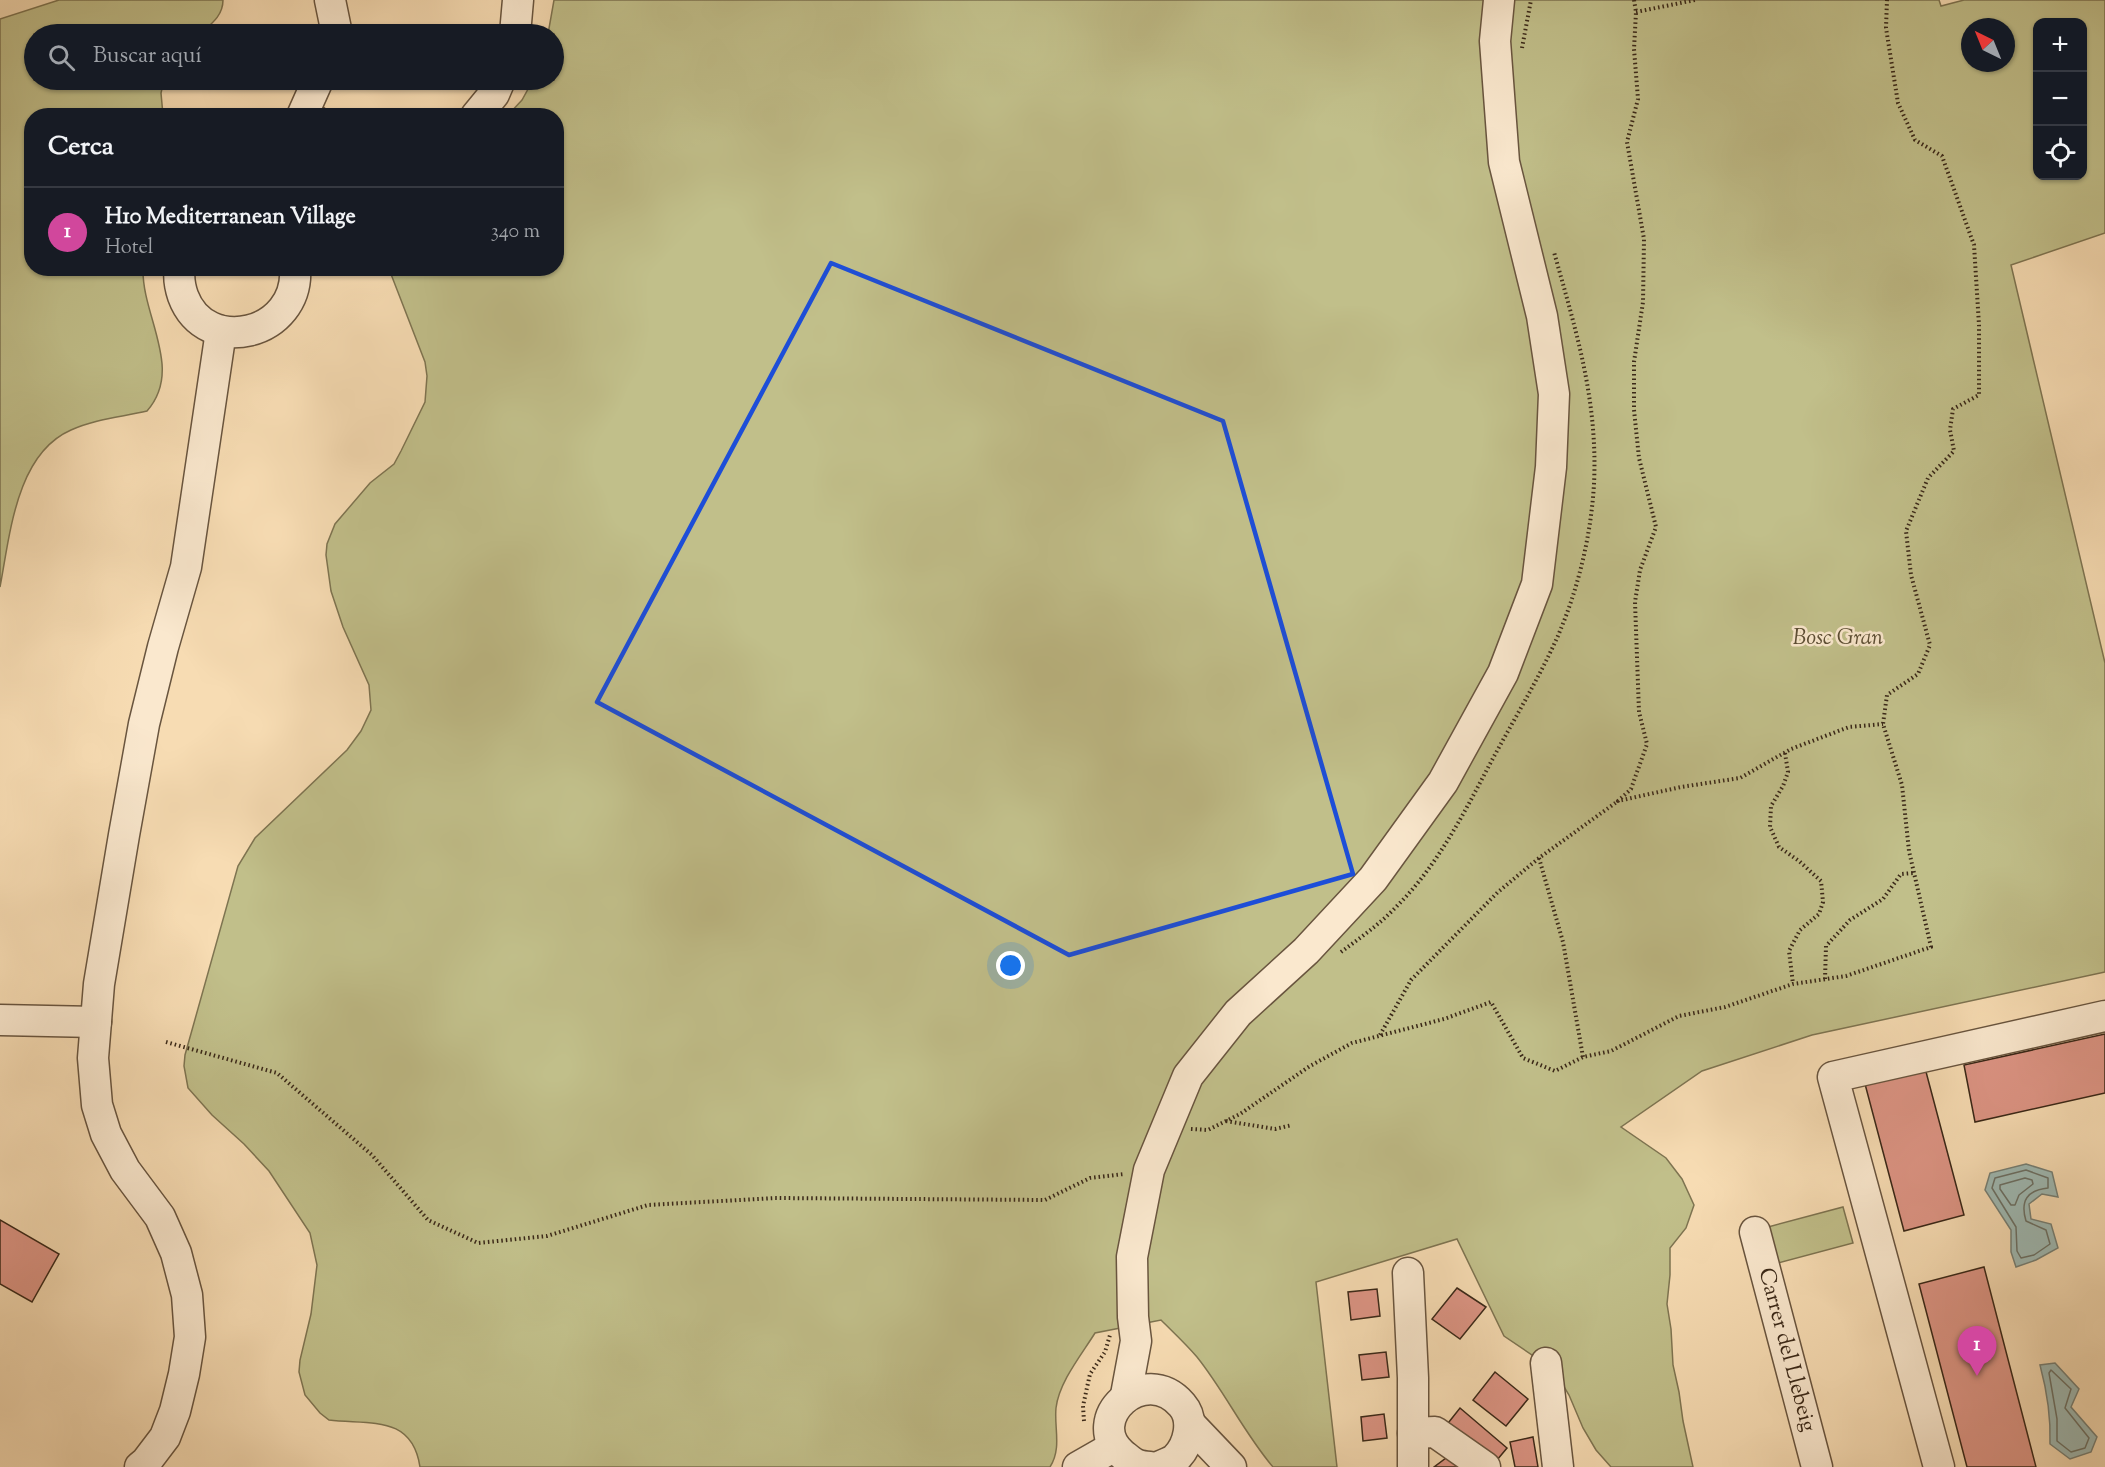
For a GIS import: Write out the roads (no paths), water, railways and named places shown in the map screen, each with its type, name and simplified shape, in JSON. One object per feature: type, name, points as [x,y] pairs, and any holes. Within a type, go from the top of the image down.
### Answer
[{"type":"street","points":[[330,0],[335,24]]},
{"type":"street","points":[[516,24],[519,0]]},
{"type":"street","points":[[1126,1395],[1123,1337],[1133,1317],[1132,1257],[1149,1170],[1185,1128],[1188,1076],[1238,1013],[1306,951],[1373,879],[1443,782],[1503,673],[1537,584],[1551,467],[1554,394],[1542,316],[1504,162],[1495,41],[1499,0]]},
{"type":"street","points":[[306,108],[314,90]]},
{"type":"street","points":[[483,108],[496,90]]},
{"type":"street","points":[[180,276],[180,288],[186,303],[195,315],[207,325],[221,331],[237,333],[252,331],[267,324],[279,314],[288,302],[294,287],[295,276]]},
{"type":"street","points":[[140,1467],[165,1437],[175,1411],[190,1337],[188,1295],[176,1252],[160,1217],[125,1170],[106,1134],[97,1105],[93,1058],[101,972],[144,724],[186,567],[221,331]]},
{"type":"street","points":[[1939,1467],[1833,1077],[2105,1016]]},
{"type":"street","points":[[0,1020],[96,1022]]},
{"type":"street","name":"Carrer del Llebeig","points":[[1755,1232],[1817,1467]]},
{"type":"street","points":[[1408,1273],[1413,1378],[1413,1467]]},
{"type":"street","points":[[1123,1337],[1164,1391],[1183,1405],[1190,1424],[1231,1467]]},
{"type":"street","points":[[1546,1363],[1558,1467]]},
{"type":"street","points":[[1164,1391],[1143,1388],[1126,1395],[1113,1411],[1109,1428],[1094,1458],[1154,1465],[1203,1462],[1214,1467]]},
{"type":"street","points":[[1154,1465],[1185,1446],[1190,1424]]},
{"type":"street","points":[[1413,1433],[1435,1432],[1485,1467]]},
{"type":"water","points":[[2026,1164],[2052,1172],[2058,1197],[2042,1194],[2029,1204],[2031,1219],[2051,1224],[2058,1248],[2036,1260],[2016,1267],[2011,1252],[2011,1230],[1985,1190],[1990,1173]]},
{"type":"water","points":[[2055,1363],[2079,1389],[2071,1407],[2097,1437],[2091,1452],[2070,1459],[2050,1444],[2048,1404],[2040,1365]]},
{"type":"place","name":"H10 Mediterranean Village","points":[[1977,1376]]},
{"type":"park label","name":"Bosc Gran","points":[[1838,639]]}]
